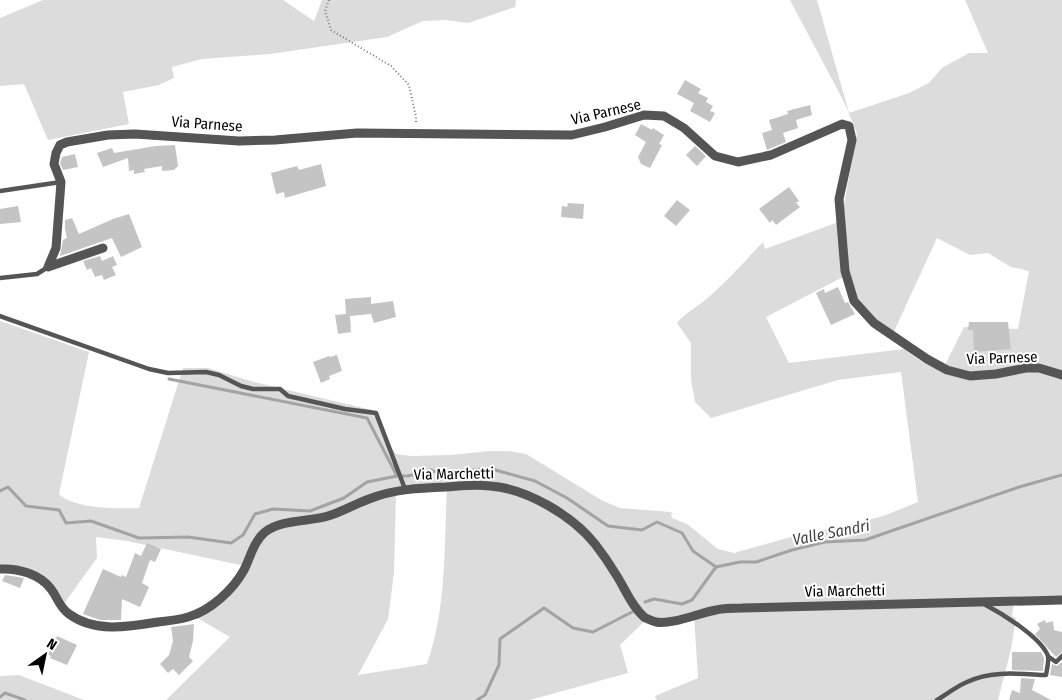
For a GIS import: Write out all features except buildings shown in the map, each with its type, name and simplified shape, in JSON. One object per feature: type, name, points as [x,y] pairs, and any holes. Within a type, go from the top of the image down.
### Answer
[{"type":"street","name":"Via Parnese","points":[[48,267],[56,248],[61,182],[54,164],[56,153],[60,145],[81,139],[135,134],[239,141],[357,133],[572,134],[605,127],[644,115],[664,116],[684,128],[715,156],[738,162],[771,155],[842,124],[849,126],[852,140],[839,199],[844,271],[854,302],[874,323],[927,359],[947,370],[970,376],[1039,368],[1062,375]]},
{"type":"street","points":[[48,267],[103,248]]},
{"type":"street","name":"Via Marchetti","points":[[0,569],[22,571],[34,576],[52,590],[60,605],[69,614],[94,625],[108,628],[126,627],[187,618],[200,613],[231,588],[260,538],[278,525],[329,516],[404,485],[475,485],[508,488],[541,502],[567,518],[587,536],[614,571],[635,606],[644,617],[657,622],[669,622],[718,609],[1062,600]]},
{"type":"lane","points":[[0,191],[61,182]]},
{"type":"lane","points":[[0,278],[37,274],[48,267]]},
{"type":"lane","points":[[0,316],[149,369],[168,373],[213,374],[247,387],[265,390],[280,389],[288,396],[345,409],[376,413],[404,485]]},
{"type":"lane","points":[[981,602],[1029,634],[1043,647],[1048,657],[1056,662],[1062,656]]},
{"type":"lane","points":[[937,700],[967,682],[987,675],[1012,673],[1046,675],[1048,657]]},
{"type":"path","points":[[329,0],[326,11],[331,30],[391,66],[409,85],[416,117],[416,132]]},
{"type":"shaded area","points":[[43,0],[283,0],[314,21],[322,0],[516,0],[515,7],[468,23],[446,20],[423,21],[387,37],[270,54],[202,59],[172,67],[174,78],[159,85],[123,92],[129,124],[48,140],[24,84],[0,86],[0,18]]},
{"type":"shaded area","points":[[790,0],[817,0],[849,113],[909,93],[929,83],[942,68],[969,53],[988,53],[965,0],[1062,0],[1062,600],[1014,603],[1012,616],[1016,618],[1011,649],[998,700],[657,700],[655,696],[698,678],[694,615],[666,621],[648,618],[620,645],[628,673],[530,700],[166,700],[230,637],[192,615],[206,609],[245,566],[127,541],[96,537],[97,558],[63,605],[39,578],[0,569],[0,321],[89,352],[59,494],[75,503],[109,508],[139,508],[183,368],[208,368],[254,382],[376,411],[389,444],[396,454],[411,456],[451,455],[509,451],[526,454],[603,501],[620,508],[671,512],[673,514],[671,514],[672,518],[687,524],[718,549],[734,553],[798,535],[858,523],[886,515],[918,502],[901,372],[838,380],[711,418],[695,402],[691,379],[691,343],[677,323],[717,290],[763,242],[765,249],[841,221],[857,133],[844,102]],"holes":[[[937,238],[970,255],[988,253],[1011,267],[1029,271],[1018,329],[964,327],[944,367],[928,364],[904,349],[789,363],[766,317],[845,276],[867,319],[891,338]],[[447,486],[445,554],[441,598],[438,621],[427,664],[358,675],[388,619],[394,573],[396,491]]]},
{"type":"shaded area","points":[[19,675],[84,700],[0,700],[0,676]]},
{"type":"waterway","points":[[169,379],[367,418],[397,476]]},
{"type":"waterway","points":[[0,491],[8,487],[26,506],[59,510],[66,523],[91,521],[139,538],[188,537],[231,543],[243,535],[255,514],[273,509],[310,511],[344,498],[367,482],[397,476],[408,476],[431,470],[442,475],[488,468],[535,481],[567,498],[608,526],[642,530],[657,522],[682,533],[693,551],[716,567]]},
{"type":"waterway","name":"Valle Sandri","points":[[645,602],[654,599],[682,604],[692,600],[716,567],[740,562],[756,562],[792,550],[825,542],[865,540],[1019,487],[1062,475]]},
{"type":"waterway","name":"Valle Sandri","points":[[477,700],[485,695],[499,665],[500,639],[544,608],[573,628],[593,632],[632,612]]},
{"type":"waterway","points":[[0,697],[5,693],[25,700]]}]
